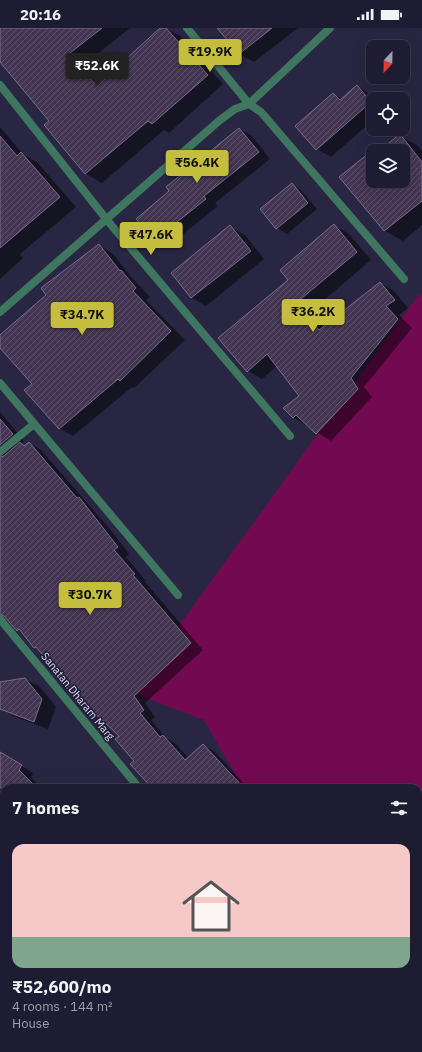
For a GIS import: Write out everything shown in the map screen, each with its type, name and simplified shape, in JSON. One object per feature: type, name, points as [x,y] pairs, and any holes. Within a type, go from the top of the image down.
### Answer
[{"type":"street","points":[[187,28],[249,104],[261,112],[404,279]]},
{"type":"street","points":[[0,312],[220,120],[235,109],[249,104],[330,28]]},
{"type":"street","points":[[0,85],[107,220],[290,436]]},
{"type":"street","points":[[0,383],[178,595]]},
{"type":"street","points":[[0,452],[34,424]]},
{"type":"street","name":"Sanatan Dharam Marg","points":[[0,619],[136,784]]},
{"type":"shaded area","points":[[422,293],[422,784],[241,784],[204,720],[131,692],[414,301]]},
{"type":"building","points":[[0,28],[102,28],[70,53],[94,83],[102,76],[104,79],[160,28],[166,28],[208,75],[152,124],[148,121],[85,174],[44,125],[49,121],[0,62]]},
{"type":"building","points":[[217,28],[272,28],[239,54]]},
{"type":"building","points":[[357,85],[366,96],[366,106],[316,150],[295,126],[333,93],[340,100]]},
{"type":"building","points":[[239,128],[259,152],[204,196],[206,199],[154,240],[136,219],[169,191],[166,187]]},
{"type":"building","points":[[0,136],[17,156],[21,152],[60,197],[0,248]]},
{"type":"building","points":[[398,136],[402,136],[408,144],[388,144]]},
{"type":"building","points":[[410,147],[422,162],[422,201],[384,231],[339,177],[366,156],[366,188],[410,188]]},
{"type":"building","points":[[292,183],[308,203],[276,229],[260,209]]},
{"type":"building","points":[[334,224],[357,252],[296,303],[319,330],[380,282],[395,300],[386,306],[398,319],[351,378],[358,389],[316,434],[296,415],[293,418],[283,408],[299,396],[267,354],[247,372],[218,338],[288,280],[280,270]]},
{"type":"building","points":[[230,225],[251,251],[191,298],[171,273]]},
{"type":"building","points":[[99,244],[120,271],[121,270],[136,288],[133,291],[171,331],[120,381],[118,379],[59,429],[24,390],[32,384],[0,348],[0,335],[46,295],[41,288]]},
{"type":"building","points":[[0,419],[13,434],[0,445]]},
{"type":"building","points":[[20,442],[24,446],[29,442],[77,498],[79,497],[118,547],[114,550],[135,574],[133,575],[191,643],[134,696],[144,710],[140,713],[160,737],[163,735],[185,760],[203,744],[240,784],[148,784],[130,764],[134,761],[115,739],[119,736],[81,700],[78,702],[65,686],[67,684],[36,647],[34,648],[19,629],[17,631],[4,616],[0,614],[0,457],[4,456]]},
{"type":"building","points":[[25,678],[42,699],[34,722],[0,709],[0,682]]},
{"type":"building","points":[[0,752],[22,765],[19,770],[33,784],[0,784]]}]
